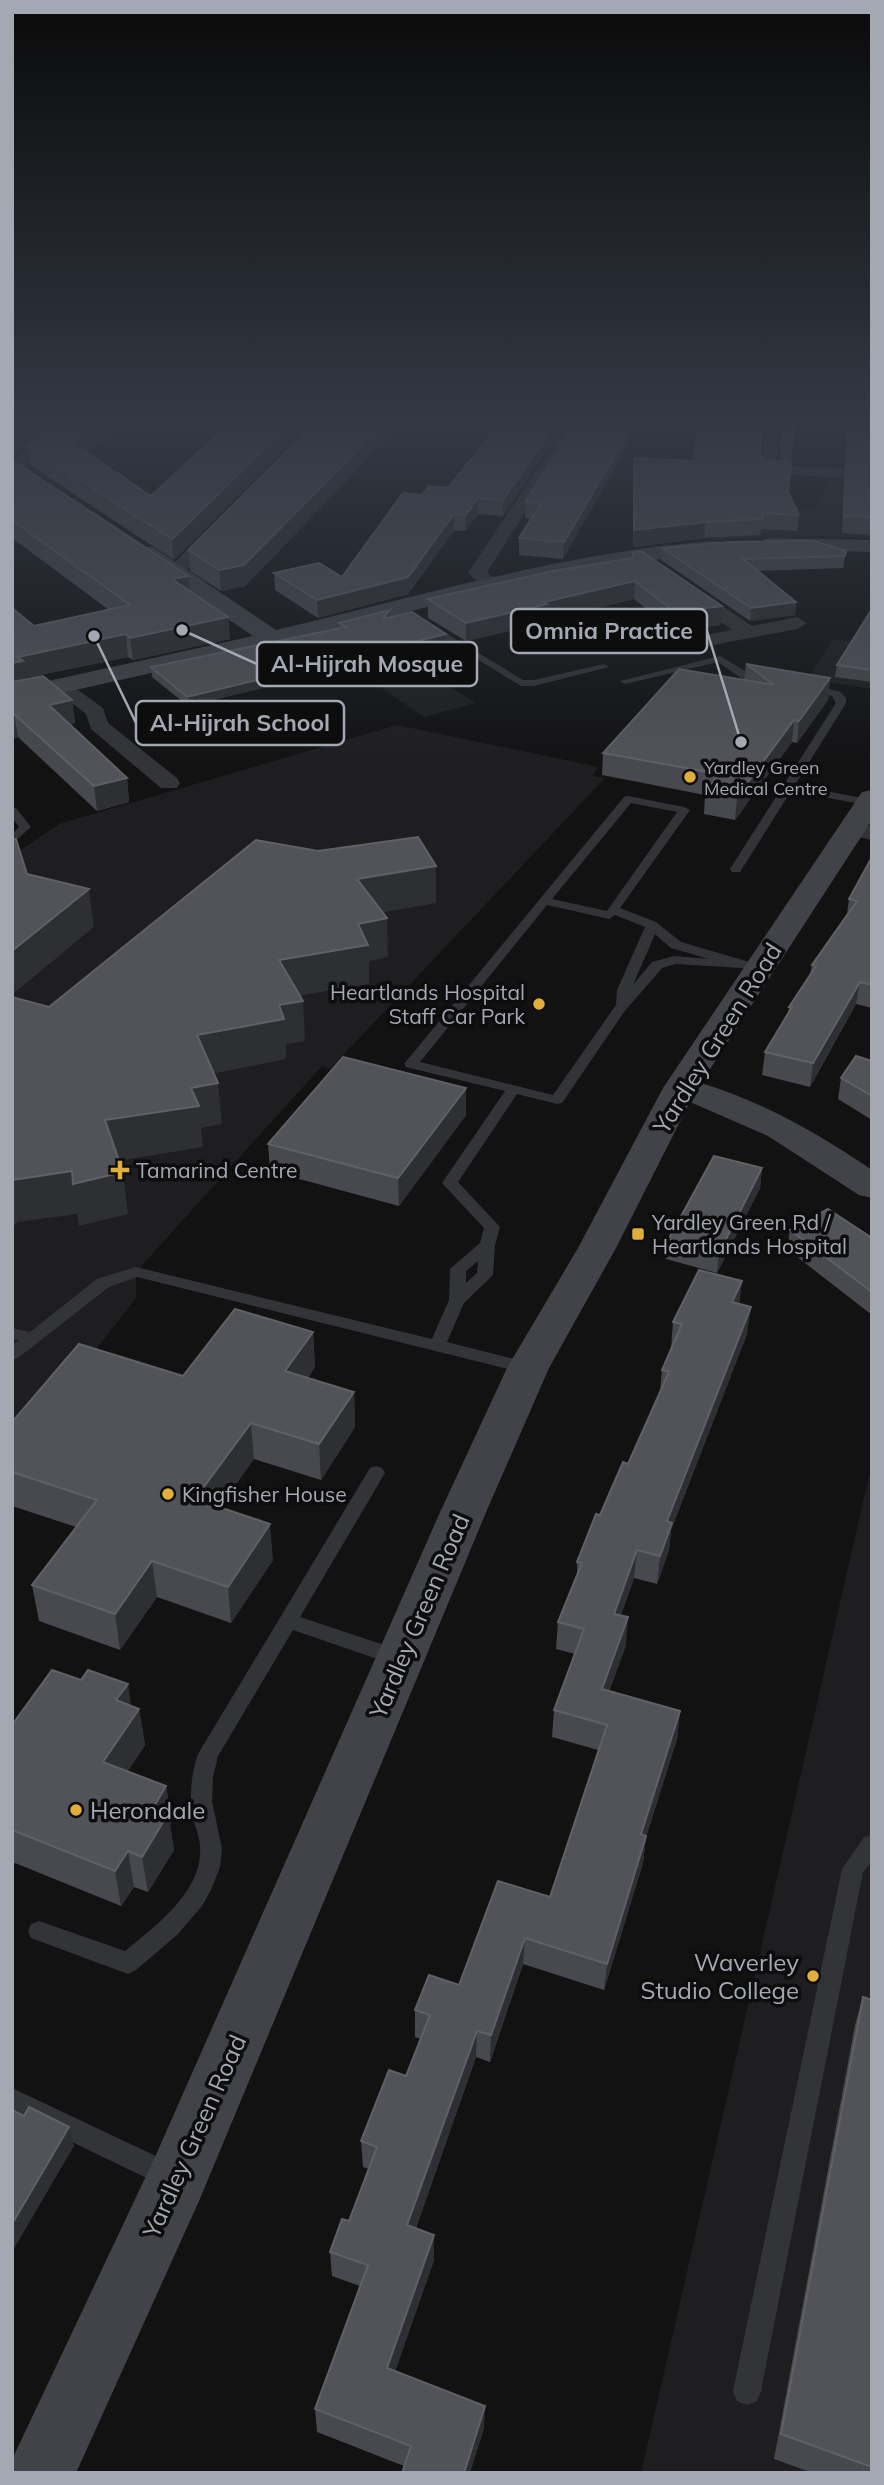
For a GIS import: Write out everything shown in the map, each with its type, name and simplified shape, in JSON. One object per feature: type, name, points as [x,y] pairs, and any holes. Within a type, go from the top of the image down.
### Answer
[{"type":"street","points":[[175,572],[211,536]]},
{"type":"street","points":[[490,584],[477,573],[501,536]]},
{"type":"street","points":[[12,698],[273,639],[409,613],[490,584],[637,555],[784,543],[872,546]]},
{"type":"street","points":[[132,544],[273,639]]},
{"type":"street","points":[[637,555],[747,631]]},
{"type":"street","points":[[687,644],[797,623]]},
{"type":"street","points":[[60,686],[96,712],[98,725],[169,783]]},
{"type":"street","name":"Yardley Green Road","points":[[41,2473],[177,2179],[528,1368],[597,1248],[680,1088],[749,967],[866,816]]},
{"type":"street","points":[[680,1088],[744,1108],[813,1145],[872,1187]]},
{"type":"lane","points":[[409,613],[521,682],[534,683],[604,667]]},
{"type":"lane","points":[[625,681],[720,659],[745,676],[781,682]]},
{"type":"lane","points":[[736,869],[841,703],[841,698],[824,690],[794,684]]},
{"type":"lane","points":[[788,787],[866,816]]},
{"type":"lane","points":[[718,961],[676,945],[652,925],[613,910],[684,810],[628,799],[411,1064],[557,1100],[619,1009],[657,965],[674,960],[718,961],[749,967]]},
{"type":"lane","points":[[12,810],[25,827],[12,841]]},
{"type":"lane","points":[[544,901],[609,915]]},
{"type":"lane","points":[[619,1009],[624,990],[652,925]]},
{"type":"lane","points":[[457,1300],[485,1275],[487,1245],[492,1227],[450,1183],[514,1089]]},
{"type":"lane","points":[[437,1346],[457,1300],[457,1269],[487,1245]]},
{"type":"lane","points":[[12,1353],[103,1283],[135,1272],[528,1368]]},
{"type":"lane","points":[[12,1333],[32,1338]]},
{"type":"lane","points":[[39,1931],[128,1964],[159,1937],[190,1903],[202,1883],[211,1851],[201,1794],[202,1771],[208,1754],[376,1473]]},
{"type":"lane","points":[[288,1621],[400,1659]]},
{"type":"lane","points":[[747,2391],[853,1869],[872,1844]]},
{"type":"lane","points":[[12,2100],[177,2179]]},
{"type":"shaded area","points":[[711,536],[872,536],[872,538],[817,536],[713,540]]},
{"type":"shaded area","points":[[355,628],[476,703],[424,717],[310,639]]},
{"type":"shaded area","points":[[832,640],[872,642],[872,689],[808,679]]},
{"type":"shaded area","name":"Tamarind Centre","points":[[397,725],[599,767],[592,776],[605,778],[330,1069],[322,1066],[136,1272],[136,1298],[94,1352],[12,1421],[12,856],[59,824]]},
{"type":"shaded area","name":"Waverley Studio College","points":[[869,1476],[872,1479],[872,2473],[641,2473]]},
{"type":"building","points":[[34,536],[128,536],[189,576],[172,579],[228,617],[130,638],[126,634],[18,657],[23,661],[12,663],[12,608],[34,626],[130,605]]},
{"type":"building","points":[[202,536],[273,536],[244,565],[219,570],[188,550]]},
{"type":"building","points":[[372,536],[438,536],[408,577],[317,600],[274,573],[319,563],[342,577]]},
{"type":"building","points":[[520,536],[568,536],[564,542],[519,538]]},
{"type":"building","points":[[814,541],[846,551],[845,556],[743,559],[796,602],[751,608],[662,548],[730,542]]},
{"type":"building","points":[[641,551],[722,606],[675,612],[635,581],[466,623],[428,599],[553,571],[633,558],[633,553]]},
{"type":"building","points":[[872,609],[872,670],[837,665]]},
{"type":"building","points":[[390,610],[383,619],[412,612],[446,634],[187,697],[151,667],[346,627],[339,623]]},
{"type":"building","points":[[746,664],[830,678],[799,721],[794,720],[737,797],[706,791],[719,774],[603,753],[679,669],[774,685]]},
{"type":"building","points":[[43,676],[72,700],[49,705],[127,778],[94,786],[12,715],[12,682]]},
{"type":"building","points":[[418,837],[436,866],[357,879],[387,918],[358,924],[368,945],[279,960],[303,1001],[279,1005],[284,1019],[197,1035],[218,1083],[191,1088],[199,1106],[105,1120],[123,1172],[73,1184],[72,1171],[12,1180],[12,997],[49,1007],[256,840],[318,851]]},
{"type":"building","points":[[16,839],[27,874],[89,889],[12,951],[12,840]]},
{"type":"building","points":[[872,857],[872,985],[860,982],[813,1063],[765,1052],[792,1007],[789,1007],[816,966],[812,965],[857,901],[849,899]]},
{"type":"building","points":[[856,1056],[872,1061],[872,1096],[841,1078]]},
{"type":"building","points":[[343,1057],[466,1088],[398,1178],[268,1144]]},
{"type":"building","points":[[714,1156],[762,1168],[719,1253],[668,1240]]},
{"type":"building","points":[[828,1209],[872,1238],[872,1292],[790,1230]]},
{"type":"building","points":[[699,1270],[742,1281],[732,1302],[751,1307],[667,1521],[672,1523],[660,1556],[637,1550],[614,1614],[628,1617],[602,1689],[680,1711],[641,1834],[646,1836],[607,1964],[525,1938],[491,2035],[477,2031],[407,2225],[434,2235],[387,2368],[485,2406],[464,2473],[402,2473],[411,2446],[315,2409],[368,2265],[330,2252],[342,2219],[349,2221],[377,2147],[361,2141],[389,2070],[406,2076],[430,2015],[415,2010],[429,1975],[459,1985],[498,1881],[550,1897],[607,1725],[554,1710],[584,1629],[558,1622],[582,1563],[577,1562],[596,1514],[600,1515],[623,1462],[628,1464],[669,1372],[662,1370],[682,1324],[673,1322]]},
{"type":"building","name":"Kingfisher House","points":[[235,1309],[313,1332],[285,1371],[354,1392],[319,1444],[251,1423],[195,1499],[270,1524],[228,1587],[152,1561],[115,1614],[32,1585],[97,1500],[12,1472],[12,1422],[79,1344],[183,1376]]},
{"type":"building","name":"Herondale","points":[[52,1670],[81,1680],[88,1670],[128,1684],[116,1700],[139,1709],[103,1762],[166,1786],[153,1808],[168,1814],[142,1857],[128,1851],[115,1871],[12,1830],[12,1725]]},
{"type":"building","points":[[863,1997],[872,2000],[872,2467],[781,2434]]},
{"type":"building","points":[[29,2107],[69,2127],[12,2224],[12,2110],[24,2116]]},
{"type":"place","name":"Al-Hijrah Mosque","points":[[182,630]]},
{"type":"place","name":"Al-Hijrah School","points":[[94,636]]},
{"type":"place","name":"Omnia Practice","points":[[741,742]]},
{"type":"place","name":"Yardley Green Medical Centre","points":[[690,777]]},
{"type":"place","name":"Heartlands Hospital Staff Car Park","points":[[539,1004]]},
{"type":"place","name":"Tamarind Centre","points":[[120,1170]]},
{"type":"place","name":"Yardley Green Rd / Heartlands Hospital","points":[[638,1234]]},
{"type":"place","name":"Kingfisher House","points":[[168,1494]]},
{"type":"place","name":"Herondale","points":[[76,1810]]},
{"type":"place","name":"Waverley Studio College","points":[[813,1976]]}]
